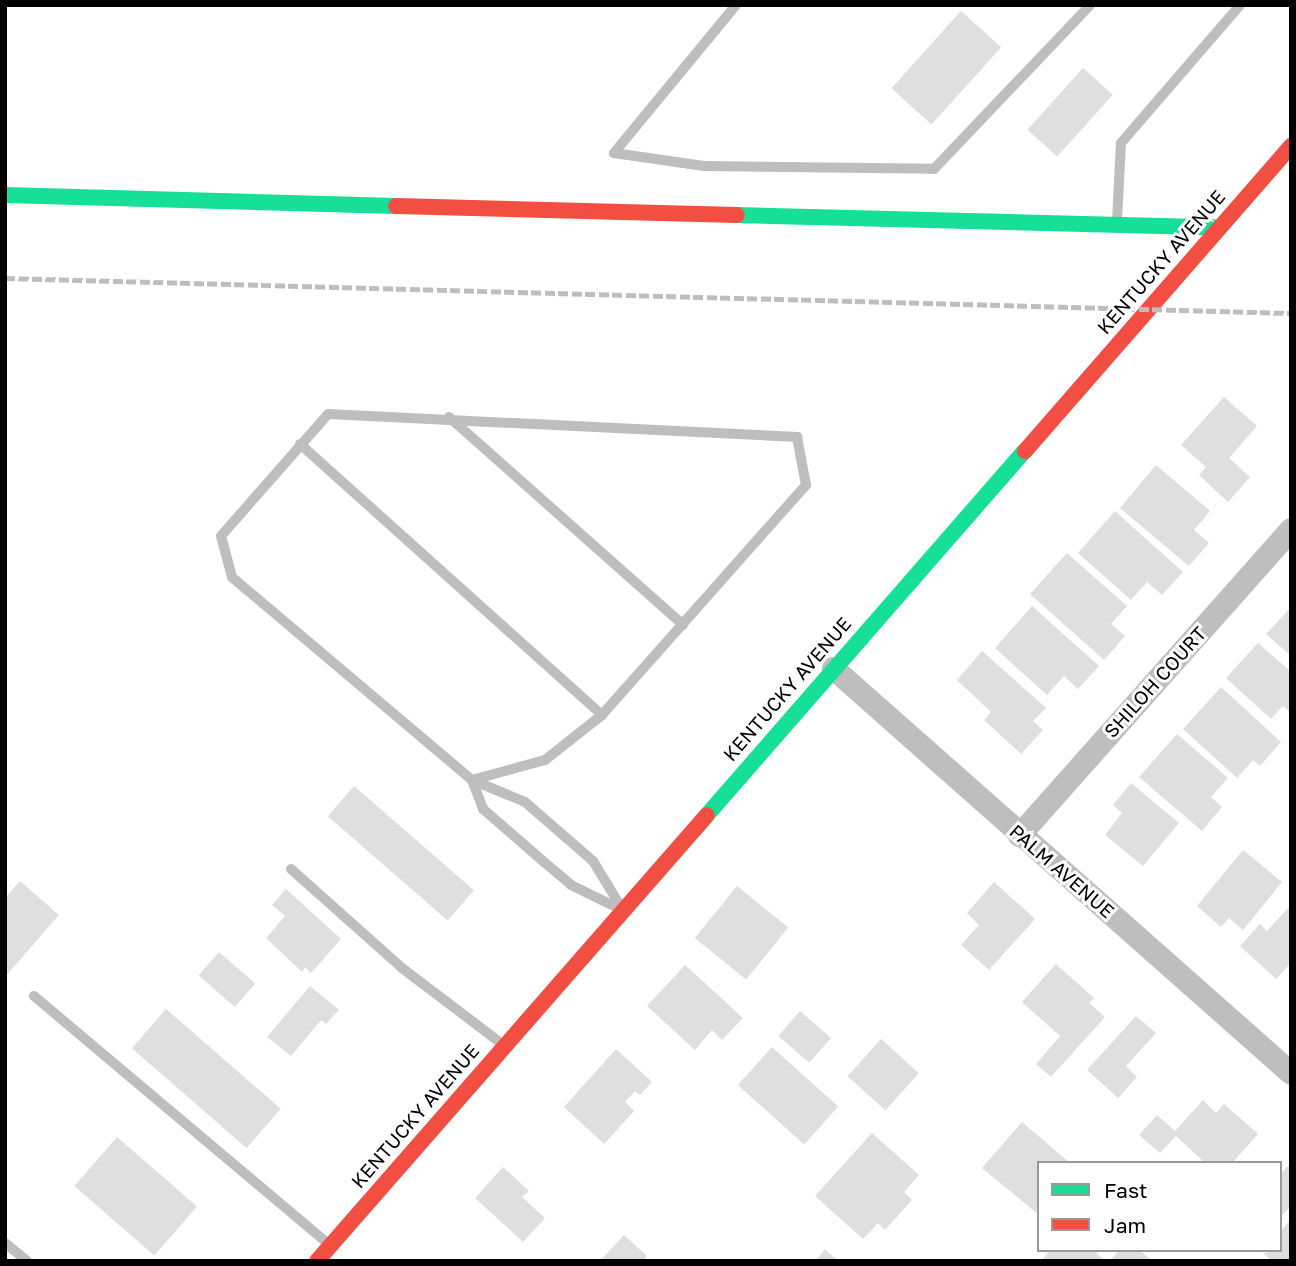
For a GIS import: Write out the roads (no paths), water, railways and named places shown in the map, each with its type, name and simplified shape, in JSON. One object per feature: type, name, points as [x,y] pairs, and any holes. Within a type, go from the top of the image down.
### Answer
[{"type":"street","name":"KENTUCKY AVENUE","points":[[317,1261],[1291,146]]},
{"type":"street","points":[[5,195],[1219,228]]},
{"type":"street","name":"SHILOH COURT","points":[[1020,835],[1291,529]]},
{"type":"street","name":"PALM AVENUE","points":[[833,668],[1291,1073]]},
{"type":"lane","points":[[736,5],[614,153],[704,166],[934,169],[1090,5]]},
{"type":"lane","points":[[1117,225],[1121,143],[1240,5]]},
{"type":"lane","points":[[472,780],[545,760],[602,715],[806,485],[797,437],[449,417],[328,414],[221,536],[232,577],[472,780],[525,802],[544,818],[593,860],[622,910]]},
{"type":"lane","points":[[449,417],[683,625]]},
{"type":"lane","points":[[300,444],[602,715]]},
{"type":"lane","points":[[472,780],[483,809],[544,862],[571,885],[622,910]]},
{"type":"lane","points":[[291,869],[402,968],[505,1045]]},
{"type":"lane","points":[[34,996],[330,1246]]},
{"type":"lane","points":[[5,1243],[27,1261]]},
{"type":"railway","points":[[5,278],[1291,313]]}]
